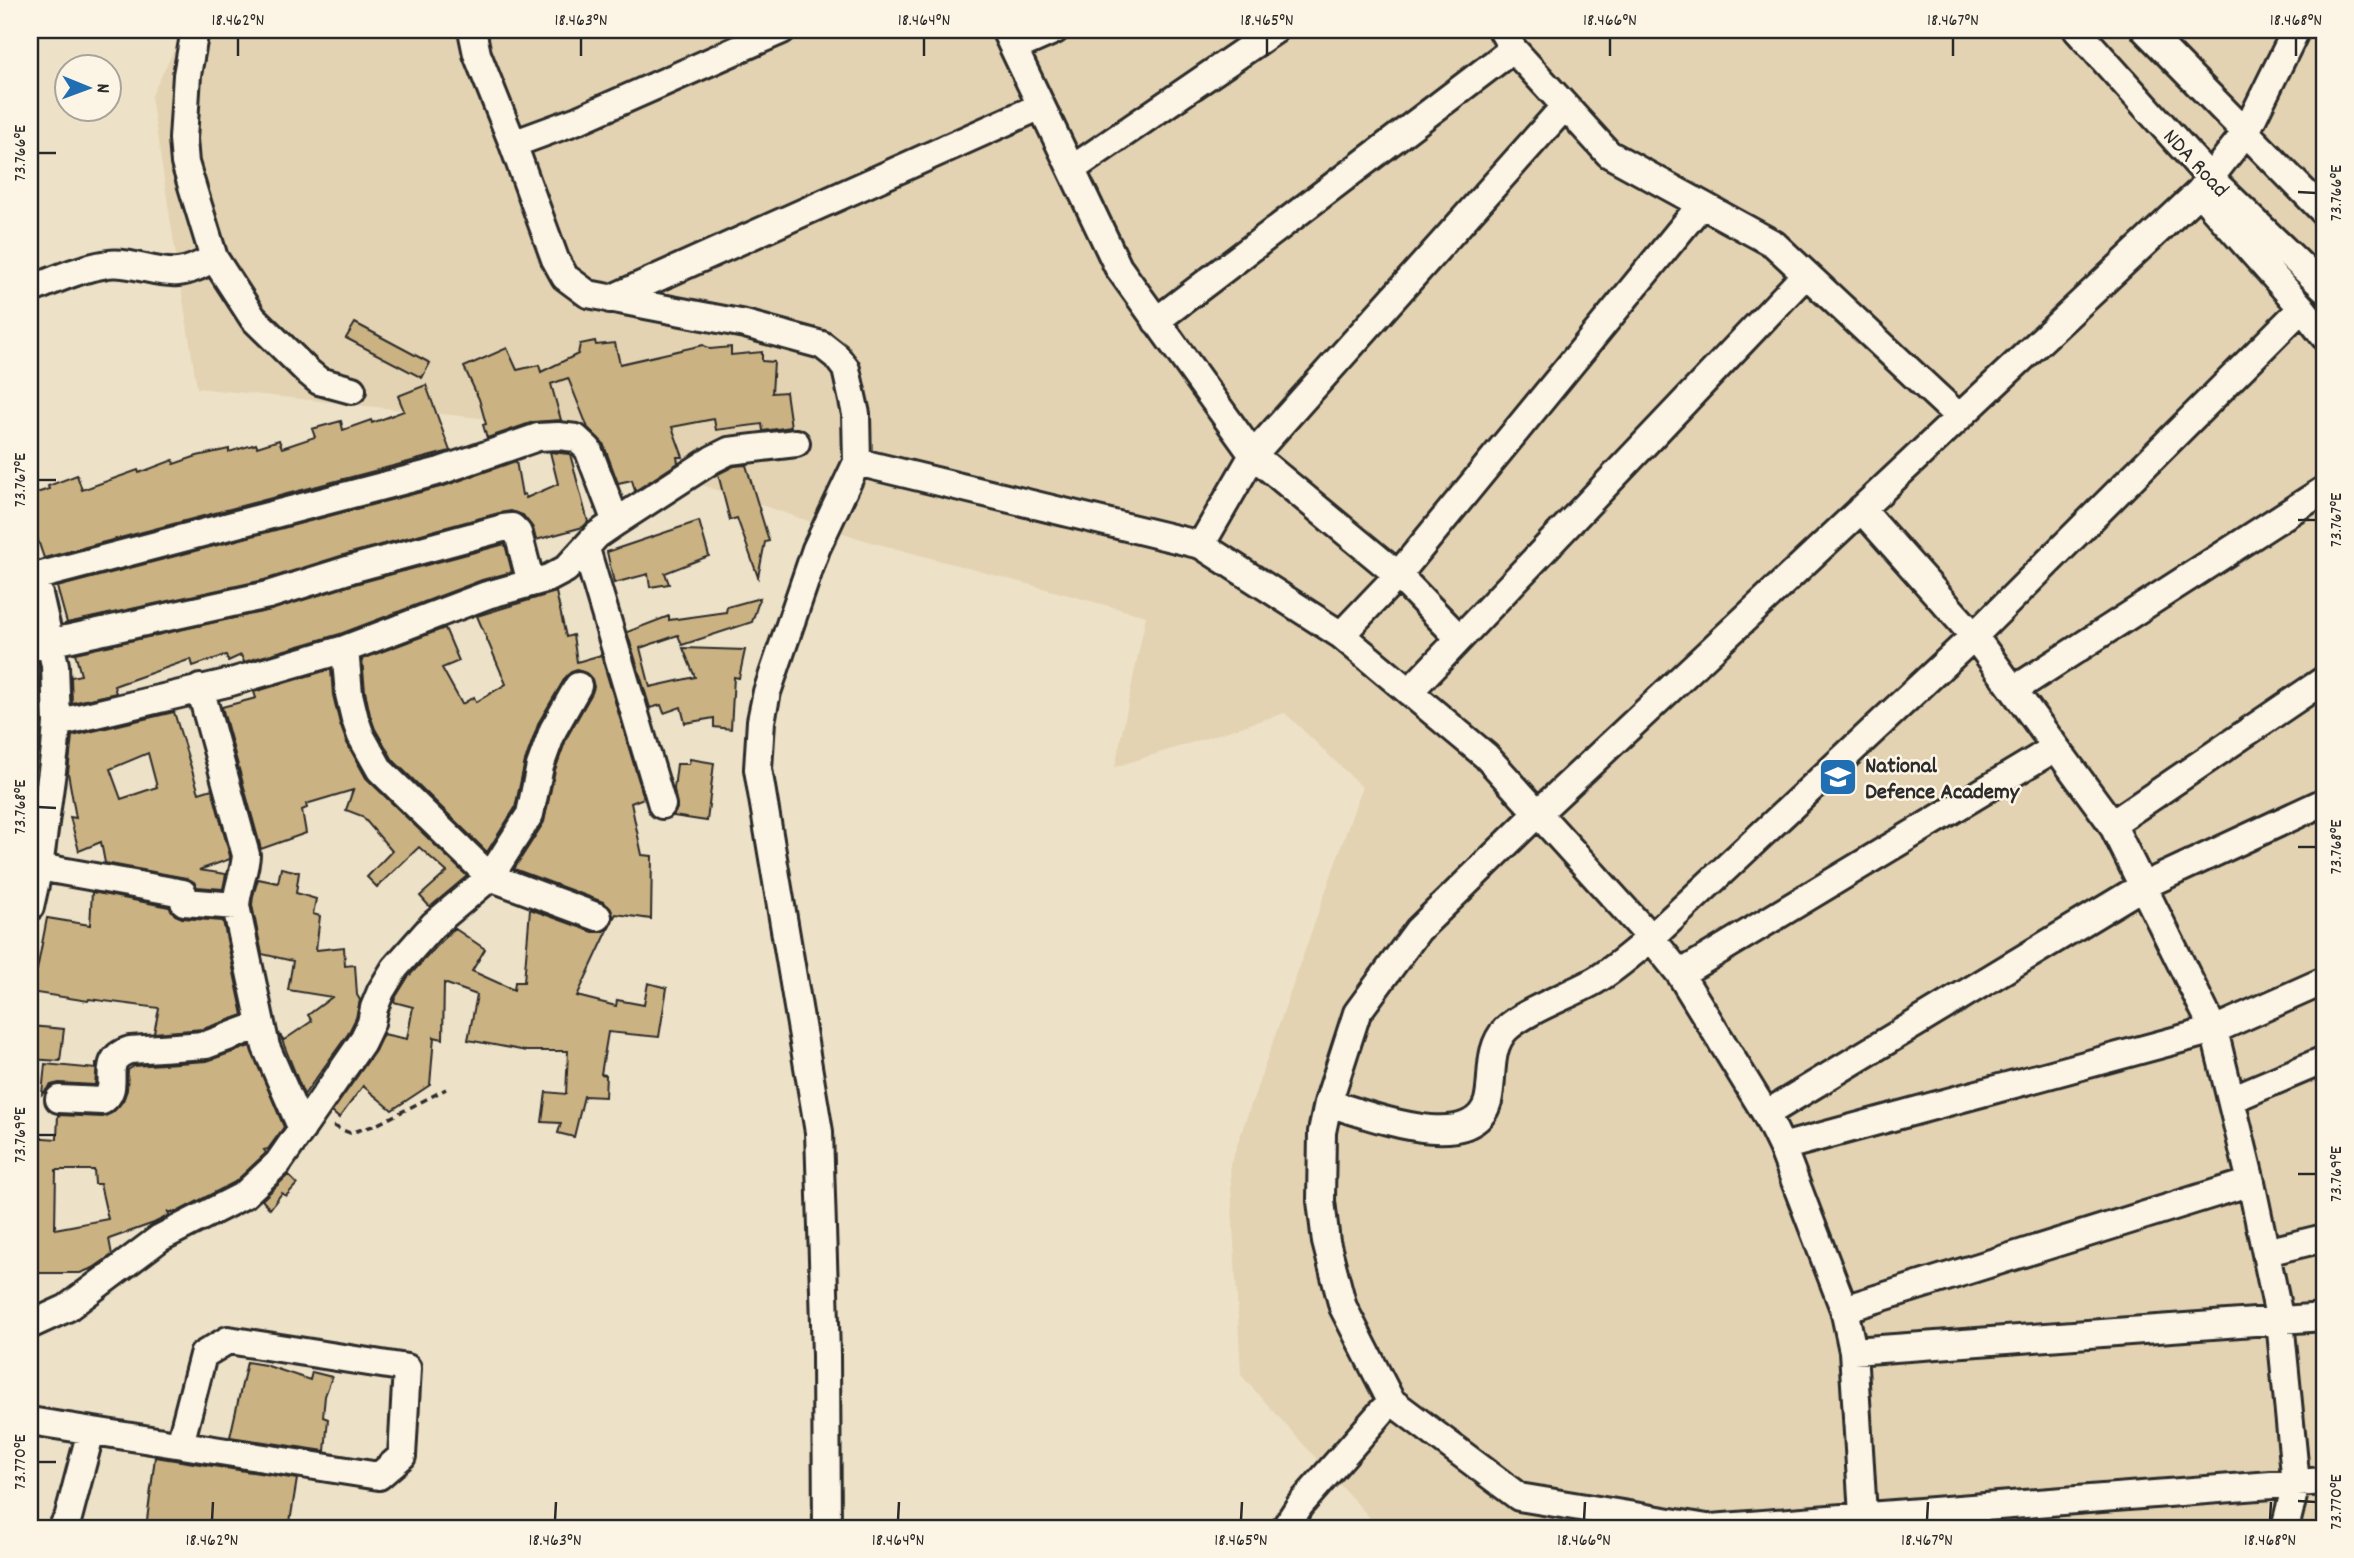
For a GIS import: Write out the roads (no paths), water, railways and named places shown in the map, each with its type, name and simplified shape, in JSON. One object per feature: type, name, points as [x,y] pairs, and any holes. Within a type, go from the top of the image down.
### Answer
[{"type":"street","points":[[195,30],[187,75],[183,139],[186,163],[214,258],[253,318],[307,371],[320,381],[352,390]]},
{"type":"street","points":[[472,30],[477,54],[555,259],[565,277],[588,294],[745,324],[822,345],[836,356],[846,369],[856,414],[857,462],[816,549],[767,692],[761,720],[758,769],[820,1132],[827,1528]]},
{"type":"street","points":[[513,144],[578,120],[782,30]]},
{"type":"street","points":[[1055,30],[1009,39],[1118,267],[1253,454],[1398,575],[1458,638]]},
{"type":"street","points":[[1072,169],[1275,30]]},
{"type":"street","name":"NDA Road","points":[[2077,30],[2204,184],[2324,288]]},
{"type":"street","points":[[2145,30],[2324,212]]},
{"type":"street","points":[[2295,30],[2246,131],[2204,184],[1538,813],[1418,930],[1357,1013],[1328,1102],[1322,1132],[1321,1201],[1326,1242],[1343,1307],[1391,1401],[1519,1497],[1709,1528],[1867,1522],[2324,1481]]},
{"type":"street","points":[[1156,321],[1507,39],[1608,154],[1774,244],[1959,417]]},
{"type":"street","points":[[610,299],[1041,106]]},
{"type":"street","points":[[1201,545],[1253,454],[1565,106]]},
{"type":"street","points":[[2204,184],[2324,337]]},
{"type":"street","points":[[1341,635],[1398,575],[1701,205]]},
{"type":"street","points":[[30,290],[58,278],[107,264],[178,272],[198,267],[214,258]]},
{"type":"street","points":[[1409,692],[1806,274]]},
{"type":"street","points":[[1328,1102],[1407,1126],[1451,1130],[1469,1125],[1479,1118],[1488,1101],[1494,1048],[1505,1030],[1518,1020],[1594,982],[1651,938],[1974,636],[2302,308]]},
{"type":"street","points":[[30,907],[39,867],[57,723],[55,665],[40,645],[38,590],[30,578],[440,471],[538,436],[576,438],[588,449],[616,522]]},
{"type":"street","points":[[57,723],[231,682],[345,649],[487,595],[531,583],[566,569],[597,535],[713,459],[729,451],[796,443]]},
{"type":"street","points":[[857,462],[1201,545],[1341,635],[1486,756],[1651,938],[1680,974],[1766,1114],[1782,1147],[1844,1309],[1853,1351],[1867,1522]]},
{"type":"street","points":[[2015,690],[2324,490]]},
{"type":"street","points":[[1861,509],[1974,636],[2112,824],[2214,1030],[2251,1182],[2280,1321],[2296,1484],[2285,1528]]},
{"type":"street","points":[[40,645],[268,595],[351,569],[503,528],[512,527],[519,533],[531,583]]},
{"type":"street","points":[[586,549],[662,805]]},
{"type":"street","points":[[345,649],[349,694],[355,719],[361,736],[380,769],[490,877],[598,917]]},
{"type":"street","points":[[2112,824],[2324,680]]},
{"type":"street","points":[[30,1325],[67,1308],[160,1238],[244,1195],[278,1163],[362,1042],[381,991],[395,968],[433,925],[490,877],[530,814],[540,766],[554,730],[578,686]]},
{"type":"street","points":[[200,688],[246,855],[236,906],[260,1025],[266,1047],[308,1121]]},
{"type":"street","points":[[1680,974],[2055,748]]},
{"type":"street","points":[[1766,1114],[2143,886],[2324,802]]},
{"type":"street","points":[[39,867],[183,893],[184,902],[236,906]]},
{"type":"street","points":[[1782,1147],[2214,1030],[2324,981]]},
{"type":"street","points":[[59,1099],[102,1101],[108,1098],[112,1061],[119,1053],[206,1045],[260,1025]]},
{"type":"street","points":[[2232,1099],[2324,1060]]},
{"type":"street","points":[[1844,1309],[2251,1182]]},
{"type":"street","points":[[2266,1252],[2324,1238]]},
{"type":"street","points":[[1853,1351],[2324,1317]]},
{"type":"street","points":[[30,1421],[379,1476],[402,1456],[407,1368],[228,1340],[203,1355],[180,1444]]},
{"type":"street","points":[[1285,1528],[1300,1505],[1391,1401]]},
{"type":"street","points":[[67,1525],[91,1431]]},
{"type":"place","name":"National Defence Academy","points":[[1838,777]]}]
